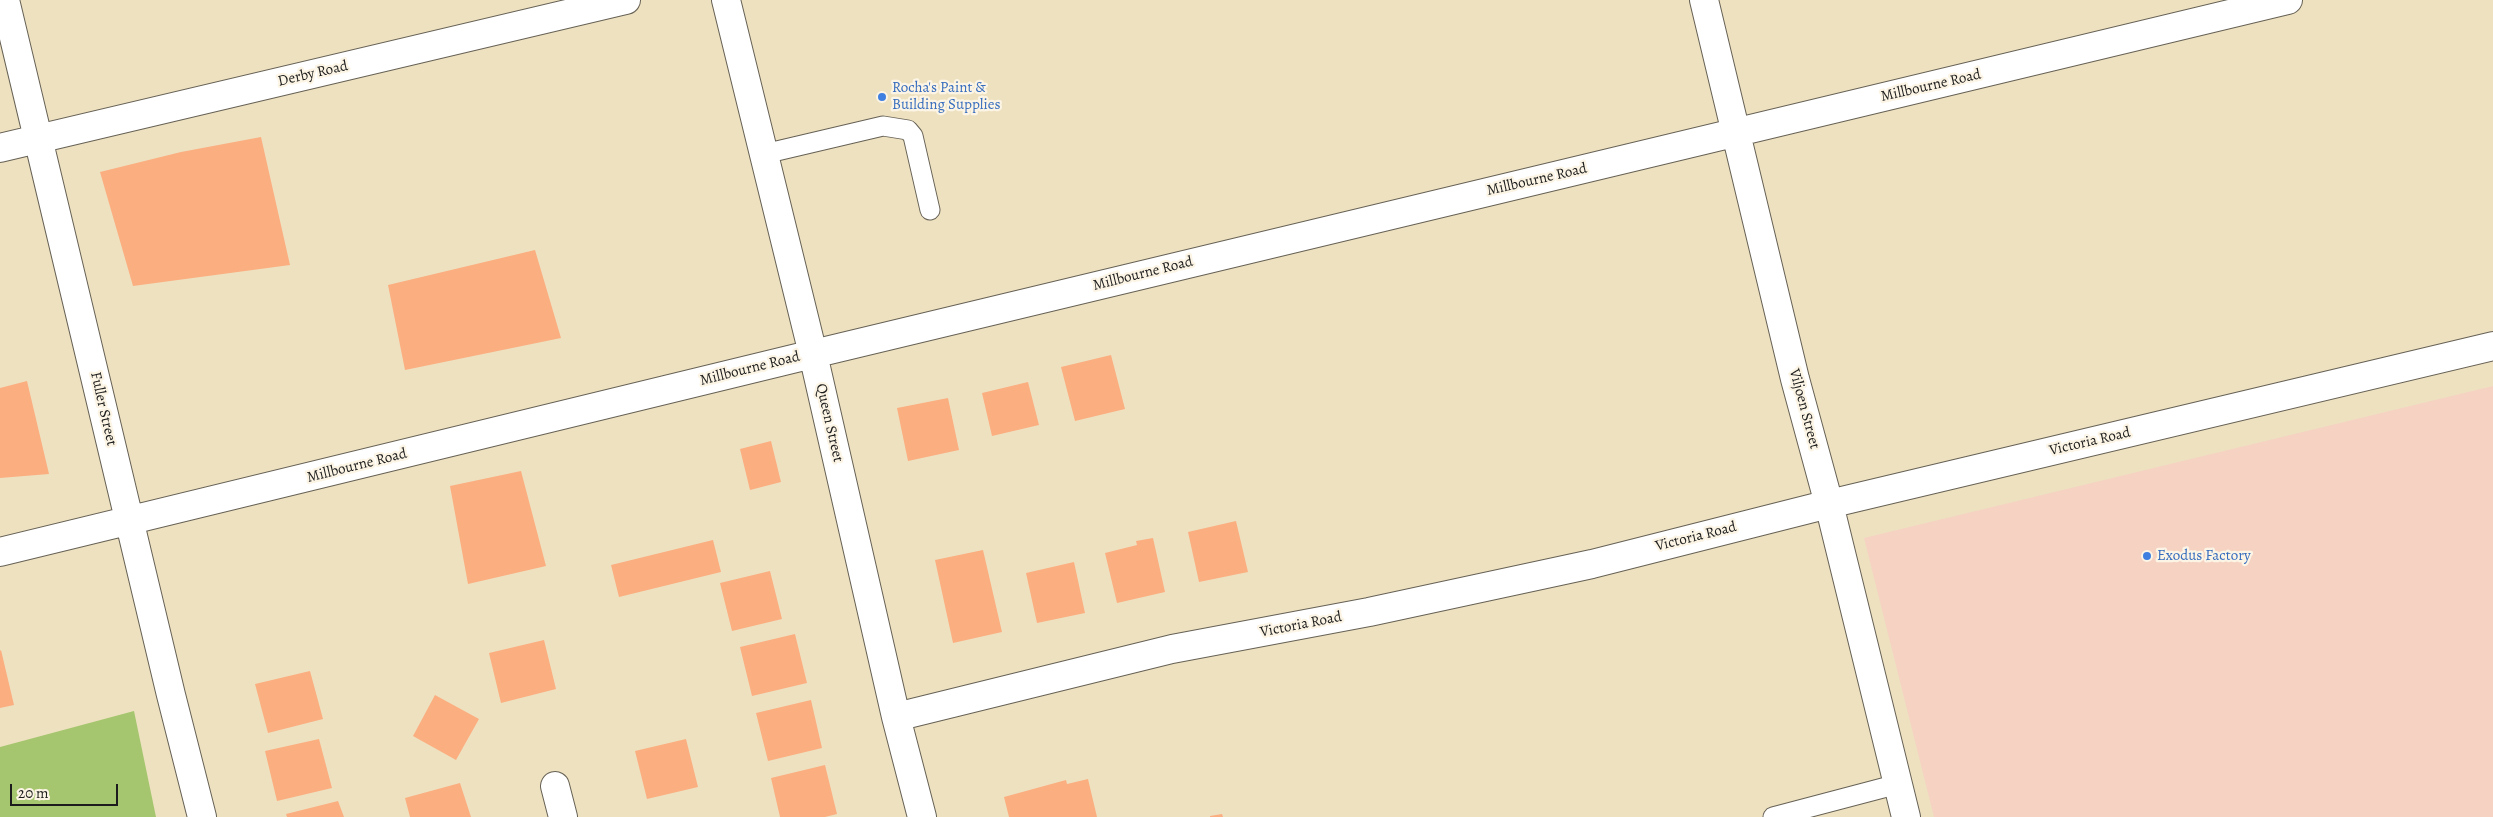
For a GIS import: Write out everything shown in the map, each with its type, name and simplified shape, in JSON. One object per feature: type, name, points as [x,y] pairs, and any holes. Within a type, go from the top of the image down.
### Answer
[{"type":"street","name":"Fuller Street","points":[[6,0],[129,522],[202,817]]},
{"type":"street","name":"Derby Road","points":[[0,148],[626,0]]},
{"type":"street","name":"Queen Street","points":[[726,0],[813,354],[896,718],[922,817]]},
{"type":"street","name":"Viljoen Street","points":[[1704,0],[1795,379],[1830,504],[1906,817]]},
{"type":"street","name":"Millbourne Road","points":[[0,552],[813,354],[2288,0]]},
{"type":"street","name":"Victoria Road","points":[[896,718],[1172,649],[1370,612],[1592,564],[1830,504],[2493,346]]},
{"type":"street","points":[[555,786],[563,817]]},
{"type":"lane","points":[[764,154],[883,126],[908,130],[913,136],[930,210]]},
{"type":"lane","points":[[1773,817],[1898,784]]},
{"type":"shaded area","points":[[2493,386],[2493,817],[1934,817],[1864,538]]},
{"type":"green space","points":[[134,711],[156,817],[0,817],[0,747]]},
{"type":"building","points":[[261,137],[290,265],[133,286],[100,172],[181,152]]},
{"type":"building","points":[[535,250],[561,338],[405,370],[388,285]]},
{"type":"building","points":[[1111,355],[1125,409],[1075,421],[1061,367]]},
{"type":"building","points":[[27,381],[49,474],[0,478],[0,388]]},
{"type":"building","points":[[1028,382],[1039,425],[992,436],[982,393]]},
{"type":"building","points":[[948,398],[959,450],[908,461],[897,408]]},
{"type":"building","points":[[771,441],[781,482],[750,490],[740,449]]},
{"type":"building","points":[[521,471],[546,566],[468,584],[450,486]]},
{"type":"building","points":[[1236,521],[1248,572],[1199,582],[1188,532]]},
{"type":"building","points":[[1153,538],[1165,592],[1117,603],[1105,553],[1137,545],[1136,541]]},
{"type":"building","points":[[713,540],[721,572],[619,597],[611,565]]},
{"type":"building","points":[[983,550],[1002,632],[953,643],[935,560]]},
{"type":"building","points":[[1074,562],[1085,613],[1037,623],[1026,573]]},
{"type":"building","points":[[770,571],[782,619],[732,631],[720,583]]},
{"type":"building","points":[[795,634],[807,683],[752,696],[740,647]]},
{"type":"building","points":[[544,640],[556,689],[501,703],[489,653]]},
{"type":"building","points":[[0,651],[14,705],[0,708]]},
{"type":"building","points":[[310,671],[323,719],[268,733],[255,684]]},
{"type":"building","points":[[435,695],[479,719],[456,760],[413,736]]},
{"type":"building","points":[[811,700],[822,748],[768,761],[756,713]]},
{"type":"building","points":[[319,739],[332,788],[277,801],[265,751]]},
{"type":"building","points":[[686,739],[698,787],[647,799],[635,751]]},
{"type":"building","points":[[825,765],[837,814],[825,817],[780,817],[771,778]]},
{"type":"building","points":[[1088,779],[1097,817],[1009,817],[1004,797],[1066,780],[1067,784]]},
{"type":"building","points":[[460,783],[471,817],[410,817],[405,798]]},
{"type":"building","points":[[338,801],[344,817],[287,817],[286,814]]},
{"type":"building","points":[[1222,814],[1223,817],[1210,817],[1210,816]]},
{"type":"place","name":"Rocha's Paint & Building Supplies","points":[[882,97]]},
{"type":"place","name":"Exodus Factory","points":[[2147,556]]}]
